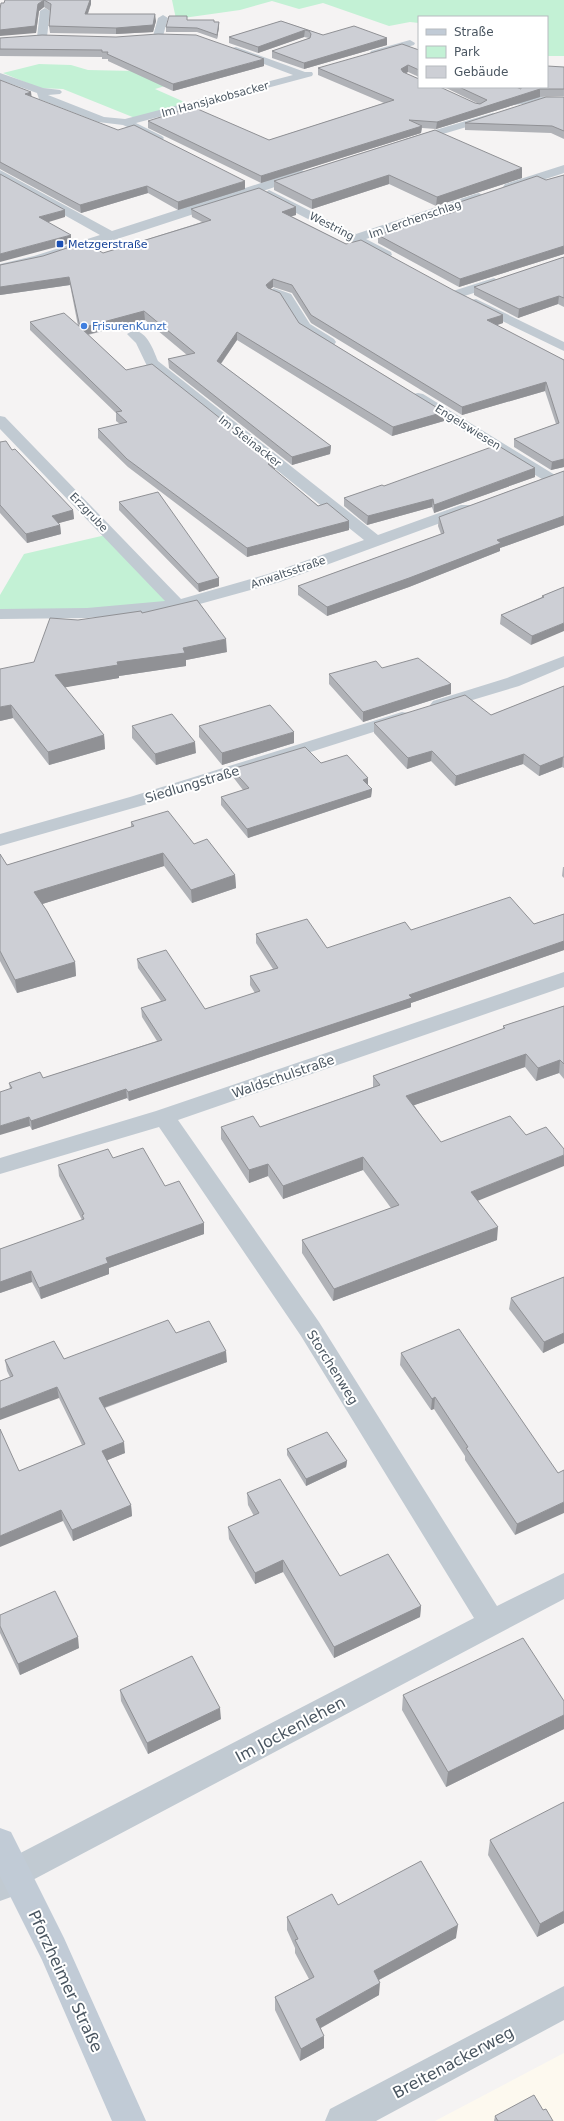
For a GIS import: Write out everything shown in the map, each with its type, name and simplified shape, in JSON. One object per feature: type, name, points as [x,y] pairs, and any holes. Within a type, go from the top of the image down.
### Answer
[{"type":"main road","name":"Pforzheimer Straße","points":[[0,1843],[8,1879],[53,1949],[129,2121]]},
{"type":"street","points":[[28,39],[45,37],[45,11]]},
{"type":"street","points":[[146,40],[162,39],[163,18]]},
{"type":"street","points":[[364,57],[410,43]]},
{"type":"street","name":"Im Hansjakobsacker","points":[[226,47],[304,75]]},
{"type":"street","points":[[259,58],[272,53]]},
{"type":"street","name":"Im Hansjakobsacker","points":[[123,122],[319,70]]},
{"type":"street","points":[[0,76],[42,91],[62,92],[73,96],[120,116],[123,122]]},
{"type":"street","points":[[42,91],[43,97],[93,118],[123,122],[170,144]]},
{"type":"street","points":[[486,106],[507,100],[557,100]]},
{"type":"street","points":[[394,146],[544,100]]},
{"type":"street","points":[[463,125],[456,117],[473,110]]},
{"type":"street","name":"Im Lerchenschlag","points":[[357,238],[564,169]]},
{"type":"street","points":[[0,268],[38,259],[311,172]]},
{"type":"street","points":[[0,174],[111,236]]},
{"type":"street","name":"Westring","points":[[244,182],[357,238],[397,261]]},
{"type":"street","points":[[458,294],[503,279]]},
{"type":"street","points":[[444,286],[564,347]]},
{"type":"street","points":[[274,292],[286,297],[305,327],[338,347]]},
{"type":"street","name":"Im Steinacker","points":[[134,334],[142,341],[152,363],[376,541]]},
{"type":"street","name":"Engelswiesen","points":[[404,388],[557,475]]},
{"type":"street","name":"Erzgrube","points":[[0,420],[178,605]]},
{"type":"street","points":[[528,485],[557,475]]},
{"type":"street","name":"Anwaltsstraße","points":[[0,614],[87,613],[178,605],[274,578],[485,501]]},
{"type":"street","name":"Siedlungstraße","points":[[0,840],[137,801],[345,736],[513,682],[564,661]]},
{"type":"street","name":"Waldschulstraße","points":[[0,1166],[164,1117],[564,978]]},
{"type":"street","name":"Storchenweg","points":[[164,1117],[310,1329],[492,1623]]},
{"type":"street","name":"Im Jockenlehen","points":[[8,1879],[564,1585]]},
{"type":"street","name":"Breitenackerweg","points":[[342,2121],[564,2002]]},
{"type":"shaded area","points":[[564,2053],[564,2121],[435,2121]]},
{"type":"green space","points":[[172,0],[564,0],[564,56],[548,56],[548,16],[418,16],[418,23],[410,22],[389,26],[323,3],[299,9],[272,1],[240,10],[176,19]]},
{"type":"green space","points":[[39,64],[71,65],[88,70],[181,72],[197,76],[155,89],[189,104],[135,118],[63,89],[39,88],[3,73]]},
{"type":"green space","points":[[110,534],[178,605],[0,614],[0,595],[24,554]]},
{"type":"building","points":[[5,0],[44,0],[38,4],[35,26],[0,30],[1,3],[4,3]]},
{"type":"building","points":[[44,0],[90,0],[85,14],[155,14],[153,25],[116,28],[49,26],[51,4]]},
{"type":"building","points":[[169,16],[187,16],[187,20],[214,20],[214,22],[219,22],[217,35],[197,28],[166,27]]},
{"type":"building","points":[[281,21],[323,35],[354,26],[387,38],[304,63],[272,51],[310,38],[311,34],[309,31],[305,30],[258,47],[229,37]]},
{"type":"building","points":[[158,34],[196,35],[264,59],[173,84],[107,54],[108,52],[102,52],[102,50],[0,49],[0,38],[42,35],[116,37]]},
{"type":"building","points":[[402,44],[418,50],[418,70],[408,65],[401,69],[403,72],[418,79],[418,88],[442,88],[480,104],[487,100],[461,88],[548,88],[548,66],[564,67],[564,89],[540,89],[437,122],[409,120],[422,126],[261,176],[148,121],[193,107],[269,140],[394,100],[318,68]]},
{"type":"building","points":[[0,80],[31,92],[25,94],[118,130],[134,125],[245,181],[178,202],[147,186],[80,205],[0,162]]},
{"type":"building","points":[[546,97],[564,97],[564,131],[552,126],[465,123]]},
{"type":"building","points":[[435,130],[522,168],[437,197],[389,175],[312,200],[274,181]]},
{"type":"building","points":[[0,174],[65,210],[39,217],[71,235],[0,254]]},
{"type":"building","points":[[564,175],[564,246],[460,279],[378,235],[460,210],[451,205],[537,176],[546,180]]},
{"type":"building","points":[[259,188],[296,207],[282,212],[346,244],[361,240],[453,290],[503,315],[487,320],[564,360],[564,459],[552,462],[514,439],[559,423],[546,382],[462,407],[311,315],[292,285],[273,279],[266,285],[268,288],[280,293],[299,323],[444,412],[393,427],[237,332],[217,361],[331,446],[292,457],[168,359],[195,353],[144,311],[81,328],[126,370],[152,364],[275,462],[268,464],[318,506],[327,503],[349,521],[247,548],[127,459],[98,429],[127,422],[116,412],[122,411],[30,322],[64,313],[80,327],[69,277],[0,287],[0,265],[43,256],[85,242],[103,253],[211,220],[191,209]]},
{"type":"building","points":[[564,257],[564,298],[559,296],[519,309],[474,287]]},
{"type":"building","points":[[6,441],[12,450],[15,449],[73,510],[52,516],[60,525],[26,534],[0,505],[0,442]]},
{"type":"building","points":[[497,445],[535,468],[434,505],[433,499],[368,516],[344,498],[382,485],[384,486]]},
{"type":"building","points":[[564,471],[564,516],[497,540],[501,543],[327,607],[298,586],[444,533],[439,517]]},
{"type":"building","points":[[158,492],[219,578],[198,584],[119,502]]},
{"type":"building","points":[[564,587],[564,623],[532,636],[501,615],[544,597],[542,596]]},
{"type":"building","points":[[197,600],[226,639],[183,648],[185,653],[117,662],[118,665],[55,675],[104,735],[48,752],[11,705],[0,707],[0,669],[34,662],[50,618],[78,620],[141,611],[142,613]]},
{"type":"building","points":[[418,658],[451,684],[363,712],[329,674],[376,661],[382,668]]},
{"type":"building","points":[[564,686],[564,757],[540,766],[524,754],[456,776],[432,751],[408,758],[374,723],[465,695],[491,715]]},
{"type":"building","points":[[270,705],[294,732],[222,753],[199,726]]},
{"type":"building","points":[[172,714],[195,742],[155,754],[132,726]]},
{"type":"building","points":[[305,747],[321,763],[347,755],[368,778],[363,780],[372,789],[247,829],[221,797],[249,788],[232,769]]},
{"type":"building","points":[[168,811],[194,844],[207,839],[235,875],[191,890],[163,853],[34,892],[47,911],[75,962],[15,980],[0,951],[0,854],[7,865],[134,826],[131,822]]},
{"type":"building","points":[[510,897],[534,924],[564,914],[564,941],[409,995],[412,998],[128,1092],[126,1089],[31,1121],[29,1117],[0,1126],[0,1092],[12,1088],[9,1083],[40,1072],[43,1078],[162,1040],[141,1008],[166,1000],[137,959],[166,950],[205,1009],[260,991],[250,976],[278,968],[256,934],[307,919],[327,948],[405,922],[411,930]]},
{"type":"building","points":[[564,1006],[564,1064],[560,1060],[538,1068],[526,1054],[406,1096],[441,1142],[510,1116],[526,1135],[546,1127],[564,1149],[564,1155],[471,1192],[498,1227],[334,1289],[302,1240],[399,1205],[363,1157],[283,1186],[268,1164],[249,1170],[221,1127],[253,1116],[260,1127],[380,1085],[373,1076],[505,1028],[503,1026]]},
{"type":"building","points":[[143,1148],[165,1186],[179,1181],[204,1223],[106,1258],[108,1263],[39,1288],[31,1271],[0,1282],[0,1249],[84,1219],[82,1215],[84,1214],[58,1165],[108,1149],[113,1158]]},
{"type":"building","points":[[564,1277],[564,1333],[544,1342],[511,1298]]},
{"type":"building","points":[[168,1320],[176,1333],[209,1321],[226,1351],[99,1398],[124,1442],[102,1451],[131,1505],[72,1530],[61,1510],[0,1536],[0,1429],[19,1471],[85,1444],[57,1387],[0,1409],[0,1381],[13,1376],[5,1360],[54,1341],[64,1359]]},
{"type":"building","points":[[459,1329],[558,1473],[564,1470],[564,1502],[517,1524],[466,1448],[468,1447],[435,1397],[432,1399],[401,1353]]},
{"type":"building","points":[[327,1432],[347,1461],[306,1479],[287,1449]]},
{"type":"building","points":[[280,1479],[340,1576],[388,1554],[421,1606],[334,1647],[283,1560],[255,1573],[228,1527],[259,1513],[247,1493]]},
{"type":"building","points":[[55,1591],[78,1637],[18,1664],[0,1626],[0,1615]]},
{"type":"building","points":[[523,1638],[564,1701],[564,1715],[448,1772],[403,1695]]},
{"type":"building","points":[[192,1656],[220,1708],[147,1743],[120,1690]]},
{"type":"building","points":[[564,1802],[564,1911],[540,1924],[490,1840]]},
{"type":"building","points":[[421,1861],[458,1925],[374,1971],[380,1983],[316,2019],[324,2036],[301,2049],[275,1997],[314,1977],[295,1940],[298,1939],[287,1917],[332,1894],[338,1905]]},
{"type":"building","points":[[534,2095],[543,2110],[546,2109],[553,2121],[498,2121],[495,2116]]},
{"type":"place","name":"Metzgerstraße","points":[[60,244]]},
{"type":"place","name":"FrisurenKunzt","points":[[84,326]]}]
